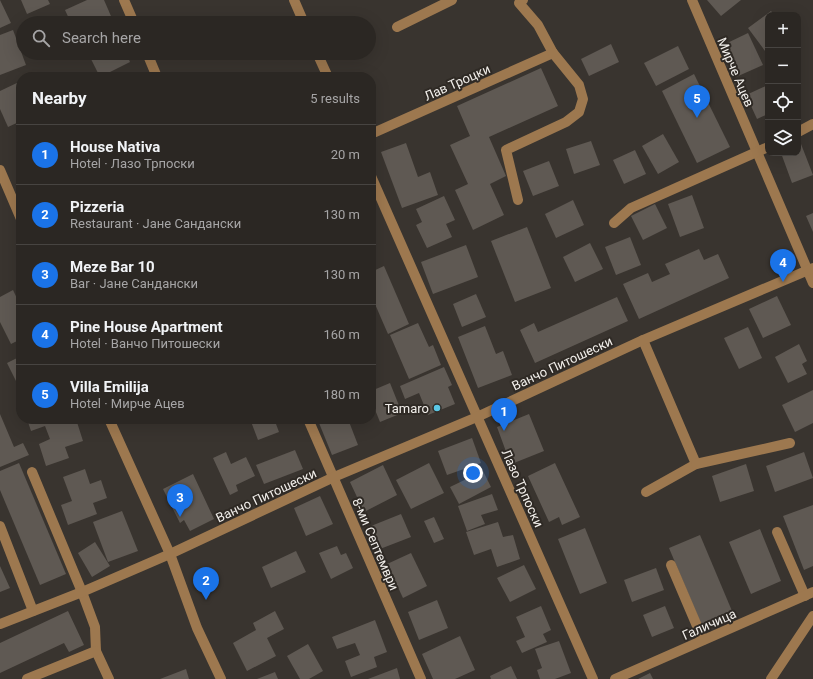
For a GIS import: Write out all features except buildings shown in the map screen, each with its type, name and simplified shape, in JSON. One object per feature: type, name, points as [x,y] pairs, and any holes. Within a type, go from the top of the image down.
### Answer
[{"type":"street","points":[[124,0],[131,16]]},
{"type":"street","points":[[294,0],[301,16]]},
{"type":"street","points":[[397,27],[452,0]]},
{"type":"street","name":"Мирче Ацев","points":[[692,0],[756,153],[810,269],[813,283]]},
{"type":"street","points":[[518,200],[506,150],[566,122],[579,112],[583,99],[579,85],[553,53],[538,25],[520,1]]},
{"type":"street","name":"Лав Троцки","points":[[376,132],[553,53]]},
{"type":"street","points":[[150,60],[156,72]]},
{"type":"street","points":[[320,60],[326,72]]},
{"type":"street","points":[[801,130],[813,124]]},
{"type":"street","points":[[614,223],[631,208],[765,148]]},
{"type":"street","points":[[0,170],[16,207]]},
{"type":"street","name":"Лазо Трпоски","points":[[376,187],[593,679]]},
{"type":"street","name":"Ванчо Питошески","points":[[0,624],[82,592],[170,554],[334,477],[477,416],[643,340],[810,269]]},
{"type":"street","points":[[643,340],[696,464]]},
{"type":"street","points":[[111,424],[170,554],[197,628],[221,679]]},
{"type":"street","name":"8-ми Септември","points":[[310,424],[390,611],[421,679]]},
{"type":"street","points":[[646,492],[696,464],[790,443]]},
{"type":"street","points":[[32,472],[95,627],[96,651],[108,679]]},
{"type":"street","points":[[0,526],[33,611]]},
{"type":"street","points":[[777,532],[809,594]]},
{"type":"street","points":[[671,565],[703,640]]},
{"type":"street","name":"Галичица","points":[[615,679],[809,594]]},
{"type":"street","points":[[771,679],[813,616]]},
{"type":"street","points":[[27,679],[96,651]]},
{"type":"place","name":"Villa Emilija","points":[[697,118]]},
{"type":"place","name":"Pine House Apartment","points":[[783,282]]},
{"type":"place","name":"Tamaro","points":[[437,408]]},
{"type":"place","name":"House Nativa","points":[[504,431]]},
{"type":"place","name":"Meze Bar 10","points":[[180,517]]},
{"type":"place","name":"Pizzeria","points":[[206,600]]}]
